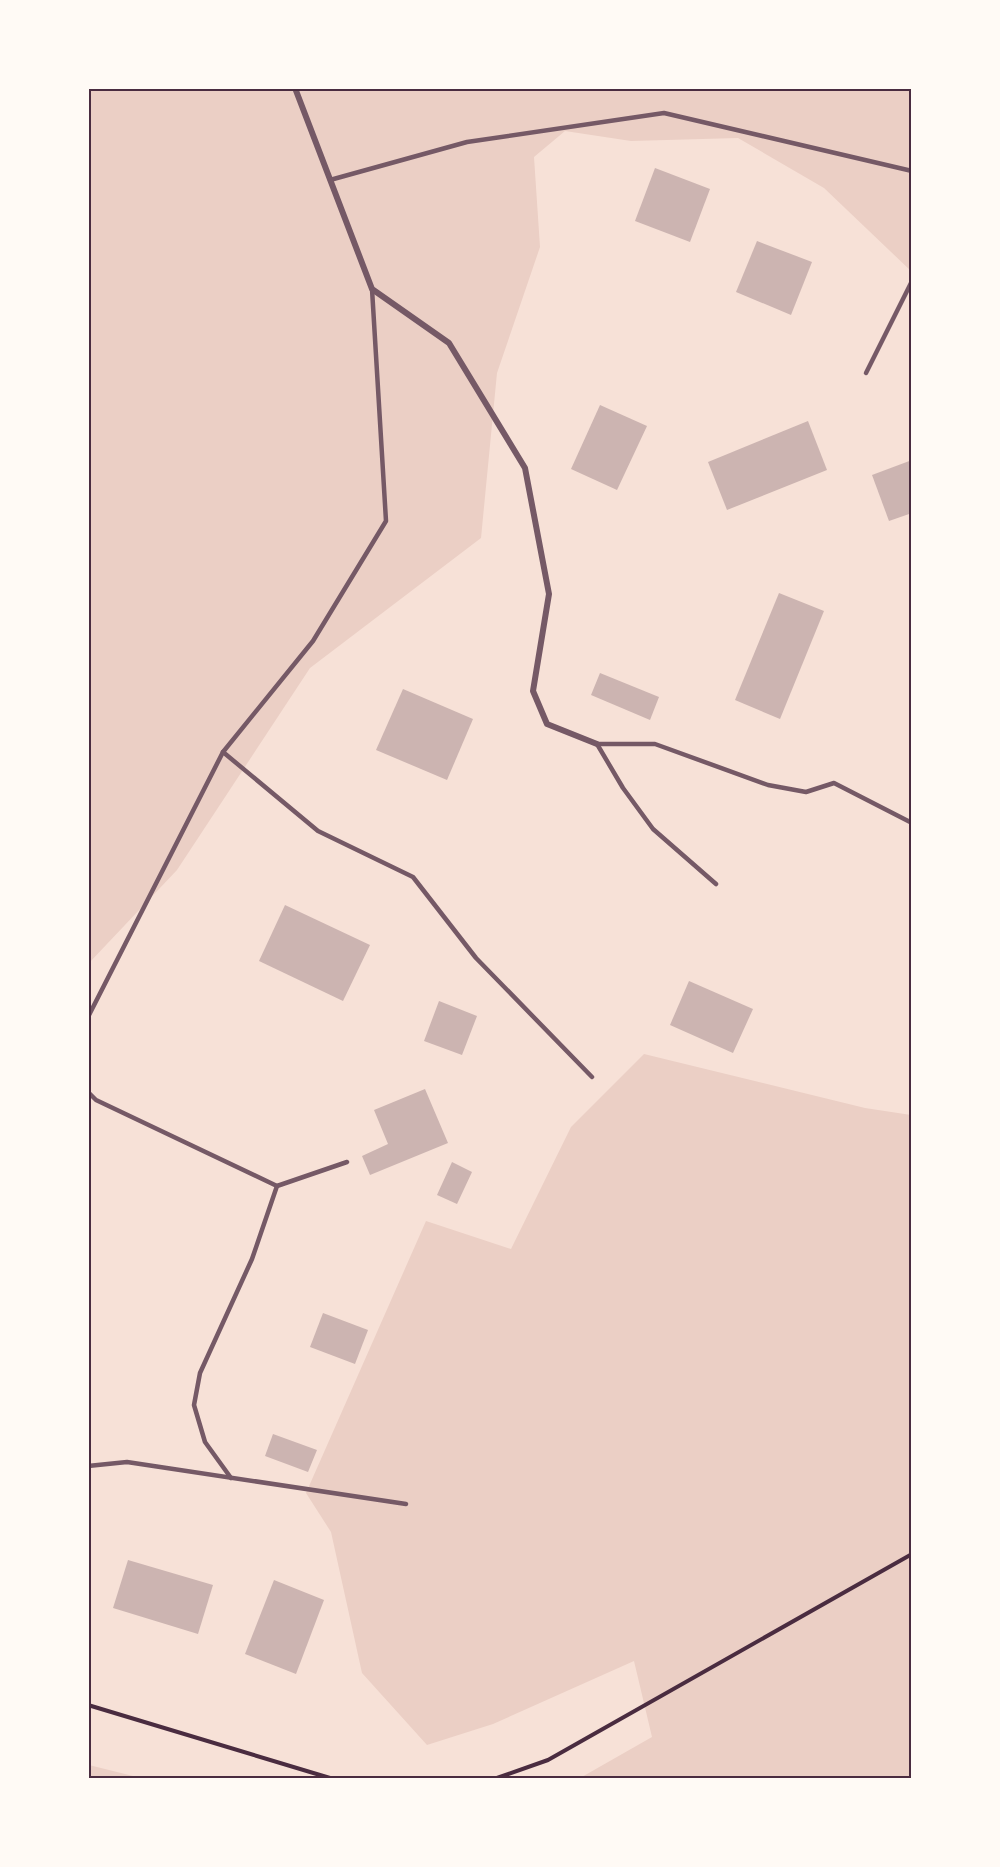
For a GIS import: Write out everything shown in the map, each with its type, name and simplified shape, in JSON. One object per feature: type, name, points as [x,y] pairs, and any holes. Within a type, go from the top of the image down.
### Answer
[{"type":"street","points":[[295,88],[372,289],[449,343],[525,468],[549,594],[533,691],[547,724],[597,744]]},
{"type":"lane","points":[[330,180],[467,142],[664,113],[912,171]]},
{"type":"lane","points":[[866,373],[912,281]]},
{"type":"lane","points":[[88,1017],[223,752],[313,641],[386,521],[372,289]]},
{"type":"lane","points":[[597,744],[655,744],[768,785],[806,792],[834,783],[912,823]]},
{"type":"lane","points":[[597,744],[623,788],[653,829],[716,884]]},
{"type":"lane","points":[[223,752],[318,831],[413,877],[476,958],[592,1077]]},
{"type":"lane","points":[[88,1092],[96,1100],[277,1186],[347,1162]]},
{"type":"lane","points":[[231,1478],[205,1442],[194,1405],[200,1373],[252,1259],[277,1186]]},
{"type":"lane","points":[[88,1466],[127,1462],[406,1504]]},
{"type":"path","points":[[497,1779],[548,1760],[912,1554]]},
{"type":"path","points":[[88,1705],[330,1779]]},
{"type":"shaded area","points":[[89,89],[911,89],[911,271],[824,188],[738,138],[631,141],[565,131],[534,157],[540,247],[497,373],[481,538],[310,668],[177,870],[89,963]]},
{"type":"shaded area","points":[[644,1054],[865,1108],[911,1115],[911,1778],[580,1778],[652,1737],[634,1661],[493,1724],[427,1745],[362,1673],[331,1532],[306,1493],[426,1221],[511,1249],[571,1127]]},
{"type":"shaded area","points":[[89,1765],[141,1778],[89,1778]]},
{"type":"building","points":[[655,168],[710,189],[690,242],[635,221]]},
{"type":"building","points":[[757,241],[812,262],[791,315],[736,292]]},
{"type":"building","points":[[600,405],[647,426],[617,490],[571,469]]},
{"type":"building","points":[[808,421],[827,470],[727,510],[708,462]]},
{"type":"building","points":[[912,460],[912,513],[889,521],[872,475]]},
{"type":"building","points":[[779,593],[824,611],[780,719],[735,700]]},
{"type":"building","points":[[600,673],[659,697],[650,720],[591,695]]},
{"type":"building","points":[[403,689],[473,719],[447,780],[376,750]]},
{"type":"building","points":[[285,905],[370,945],[343,1001],[259,961]]},
{"type":"building","points":[[689,981],[753,1009],[733,1053],[670,1025]]},
{"type":"building","points":[[439,1001],[477,1016],[462,1055],[424,1041]]},
{"type":"building","points":[[425,1089],[448,1143],[370,1175],[362,1156],[388,1144],[374,1110]]},
{"type":"building","points":[[452,1162],[472,1172],[457,1204],[437,1195]]},
{"type":"building","points":[[323,1313],[368,1330],[355,1364],[310,1347]]},
{"type":"building","points":[[273,1434],[317,1450],[308,1472],[265,1456]]},
{"type":"building","points":[[128,1560],[213,1585],[198,1634],[113,1608]]},
{"type":"building","points":[[274,1580],[324,1600],[296,1674],[245,1654]]}]
